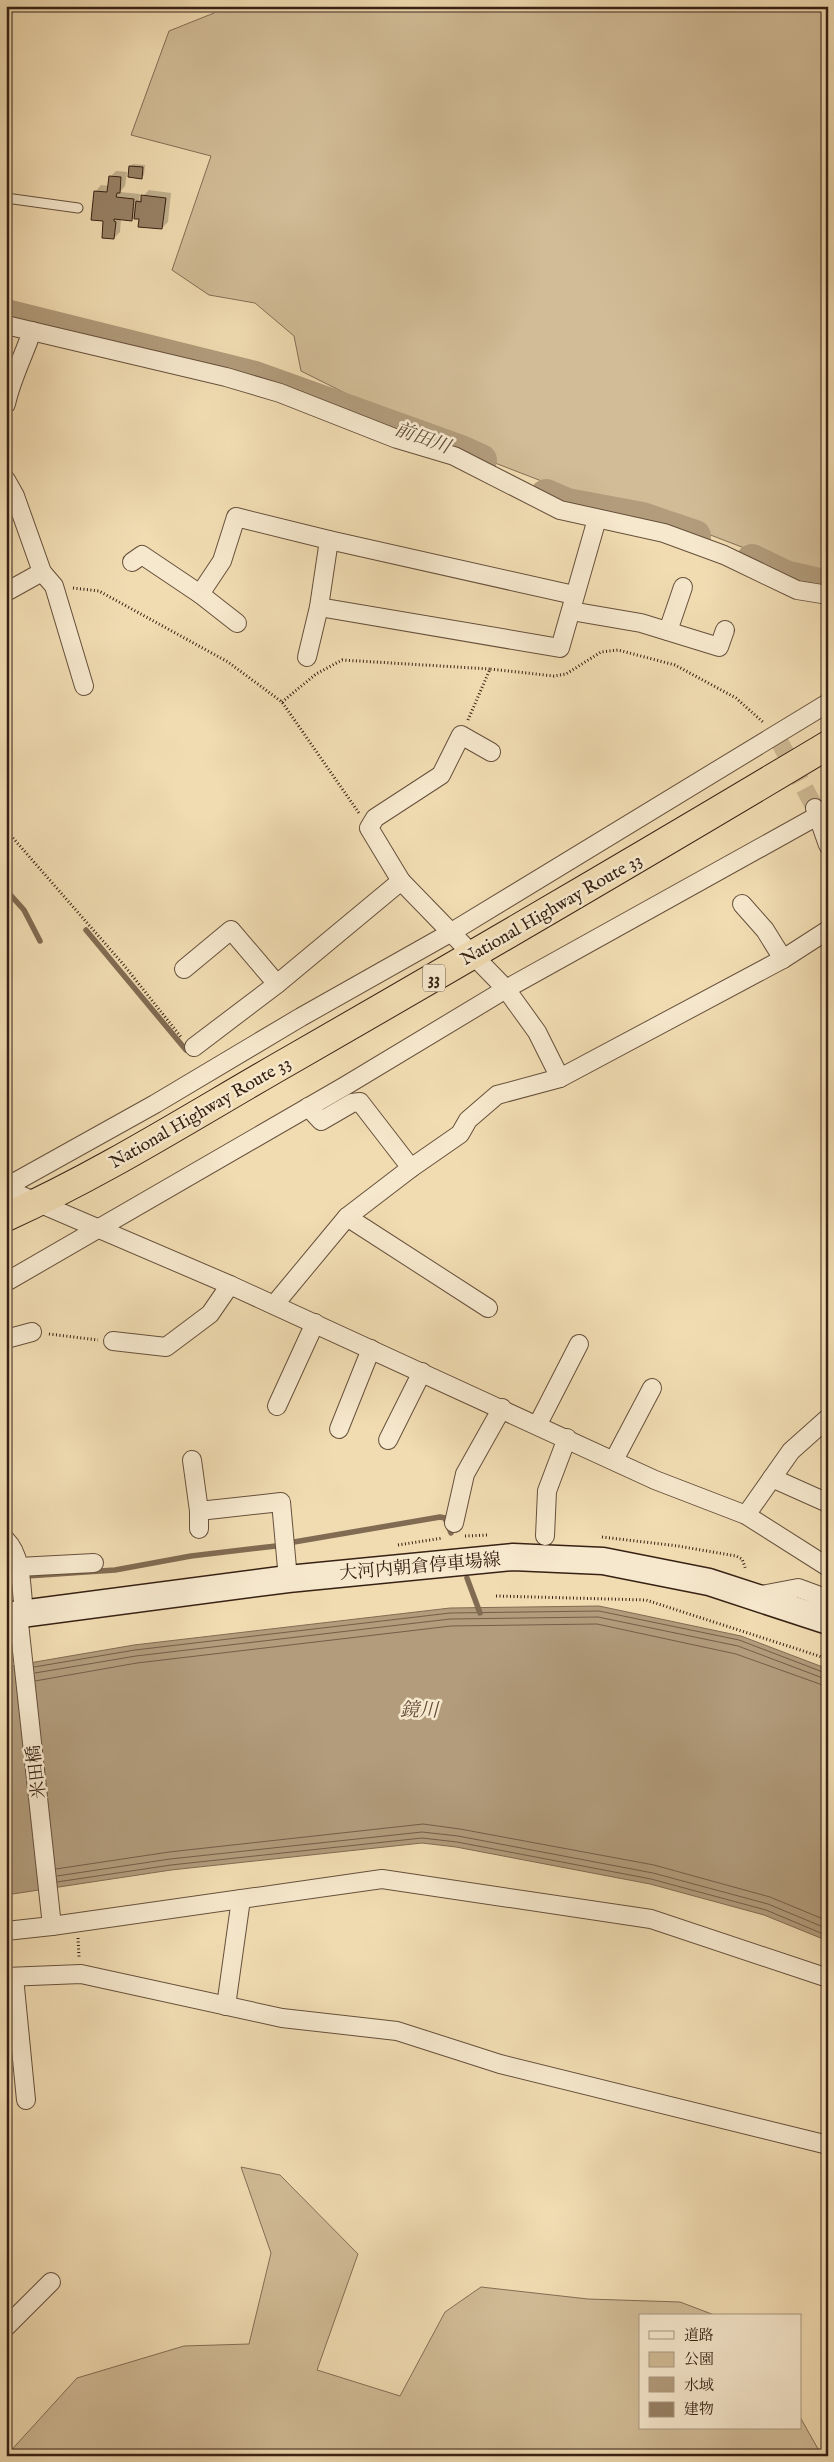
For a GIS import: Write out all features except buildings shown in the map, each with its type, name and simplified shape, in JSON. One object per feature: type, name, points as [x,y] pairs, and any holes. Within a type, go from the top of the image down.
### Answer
[{"type":"highway","name":"National Highway Route 33","points":[[6,1217],[36,1204],[473,956],[828,744]]},
{"type":"highway","name":"National Highway Route 33","points":[[6,1227],[36,1204]]},
{"type":"main road","name":"大河内朝倉停車場線","points":[[17,1619],[288,1579],[513,1557],[603,1561],[709,1582],[828,1621]]},
{"type":"street","points":[[6,325],[226,377],[280,393],[397,439],[454,456],[547,506],[664,533],[724,555],[797,590],[828,595]]},
{"type":"street","points":[[6,404],[11,384],[21,364],[32,331]]},
{"type":"street","points":[[6,480],[15,496],[41,568],[54,586],[84,686]]},
{"type":"street","points":[[200,594],[222,561],[236,517],[573,603],[719,647],[725,630]]},
{"type":"street","points":[[319,607],[560,648],[597,519]]},
{"type":"street","points":[[307,657],[319,607],[329,540]]},
{"type":"street","points":[[132,562],[142,555],[200,594],[237,623]]},
{"type":"street","points":[[6,582],[41,568]]},
{"type":"street","points":[[6,592],[41,568]]},
{"type":"street","points":[[668,631],[683,587]]},
{"type":"street","points":[[6,1188],[450,933],[777,738],[828,703]]},
{"type":"street","points":[[492,752],[461,736],[441,775],[375,818],[369,828],[400,881],[506,989],[537,1032],[560,1078]]},
{"type":"street","points":[[6,1282],[308,1107],[506,989],[820,811],[828,845]]},
{"type":"street","points":[[194,1047],[277,984],[400,881]]},
{"type":"street","points":[[742,904],[765,930],[784,959]]},
{"type":"street","points":[[184,969],[231,930],[277,984]]},
{"type":"street","points":[[274,1305],[347,1217],[410,1168],[460,1134],[468,1120],[497,1095],[560,1078],[784,959],[828,930]]},
{"type":"street","points":[[308,1107],[321,1121],[352,1103],[360,1102],[410,1168]]},
{"type":"street","points":[[6,1188],[36,1204],[230,1285],[315,1323],[538,1424],[656,1480],[746,1515],[828,1567]]},
{"type":"street","points":[[347,1217],[488,1308]]},
{"type":"street","points":[[113,1341],[166,1347],[210,1314],[230,1285]]},
{"type":"street","points":[[278,1406],[315,1323]]},
{"type":"street","points":[[6,1339],[32,1332]]},
{"type":"street","points":[[538,1424],[580,1344]]},
{"type":"street","points":[[338,1429],[371,1349]]},
{"type":"street","points":[[388,1440],[422,1372]]},
{"type":"street","points":[[614,1460],[652,1388]]},
{"type":"street","points":[[454,1523],[465,1474],[502,1408]]},
{"type":"street","points":[[746,1515],[791,1451],[828,1418]]},
{"type":"street","points":[[545,1536],[547,1491],[567,1438]]},
{"type":"street","points":[[192,1460],[199,1511],[198,1529]]},
{"type":"street","points":[[772,1478],[828,1503]]},
{"type":"street","points":[[199,1511],[280,1502],[288,1579]]},
{"type":"street","name":"米田橋","points":[[6,1540],[13,1547],[18,1567],[17,1619],[52,1919]]},
{"type":"street","points":[[18,1567],[94,1563]]},
{"type":"street","points":[[754,1596],[798,1588],[828,1599]]},
{"type":"street","points":[[52,1919],[77,1923],[382,1879],[651,1918],[828,1978]]},
{"type":"street","points":[[226,2006],[241,1899]]},
{"type":"street","points":[[6,1931],[52,1919],[128,1915]]},
{"type":"street","points":[[26,2100],[10,1977],[81,1974],[282,2018],[397,2031],[500,2064],[828,2145]]},
{"type":"street","points":[[6,2328],[51,2282]]},
{"type":"lane","points":[[6,198],[78,208]]},
{"type":"path","points":[[54,586],[99,591],[228,662],[282,702],[369,828]]},
{"type":"path","points":[[282,702],[316,674],[342,660],[554,676],[566,674],[600,652],[618,650],[675,666],[736,698],[756,714],[777,738]]},
{"type":"path","points":[[461,736],[490,670]]},
{"type":"path","points":[[6,830],[123,964],[184,1040],[194,1047]]},
{"type":"path","points":[[32,1332],[113,1341]]},
{"type":"path","points":[[496,1596],[646,1600],[828,1659]]},
{"type":"path","points":[[77,1923],[79,1957],[88,1960],[93,1968],[90,1976]]},
{"type":"green space","points":[[222,6],[828,6],[828,582],[791,574],[760,554],[648,511],[601,504],[433,437],[301,371],[294,336],[255,303],[209,295],[172,270],[211,156],[131,135],[169,31],[214,13]]},
{"type":"green space","points":[[241,2167],[280,2175],[358,2254],[317,2370],[400,2396],[445,2312],[481,2287],[588,2299],[680,2302],[712,2314],[639,2314],[639,2430],[802,2430],[802,2421],[822,2456],[6,2456],[77,2378],[184,2346],[249,2344],[271,2253]]},
{"type":"water","name":"鏡川","points":[[599,1606],[741,1636],[828,1669],[828,1941],[764,1915],[650,1884],[456,1847],[422,1843],[171,1870],[6,1895],[6,1667],[134,1645],[450,1608]]},
{"type":"waterway","name":"前田川","points":[[6,315],[255,377],[461,451],[481,460]]},
{"type":"waterway","name":"前田川","points":[[546,495],[567,504],[642,518],[695,536]]},
{"type":"waterway","name":"前田川","points":[[752,560],[785,576],[828,586]]},
{"type":"waterway","points":[[6,890],[24,910],[40,941]]},
{"type":"waterway","points":[[86,930],[186,1050]]},
{"type":"waterway","points":[[294,1542],[440,1517],[445,1518],[451,1533]]},
{"type":"waterway","points":[[27,1576],[115,1570],[191,1556],[276,1546]]},
{"type":"waterway","points":[[467,1578],[480,1613]]},
{"type":"tunnel","points":[[779,741],[815,808]]}]
